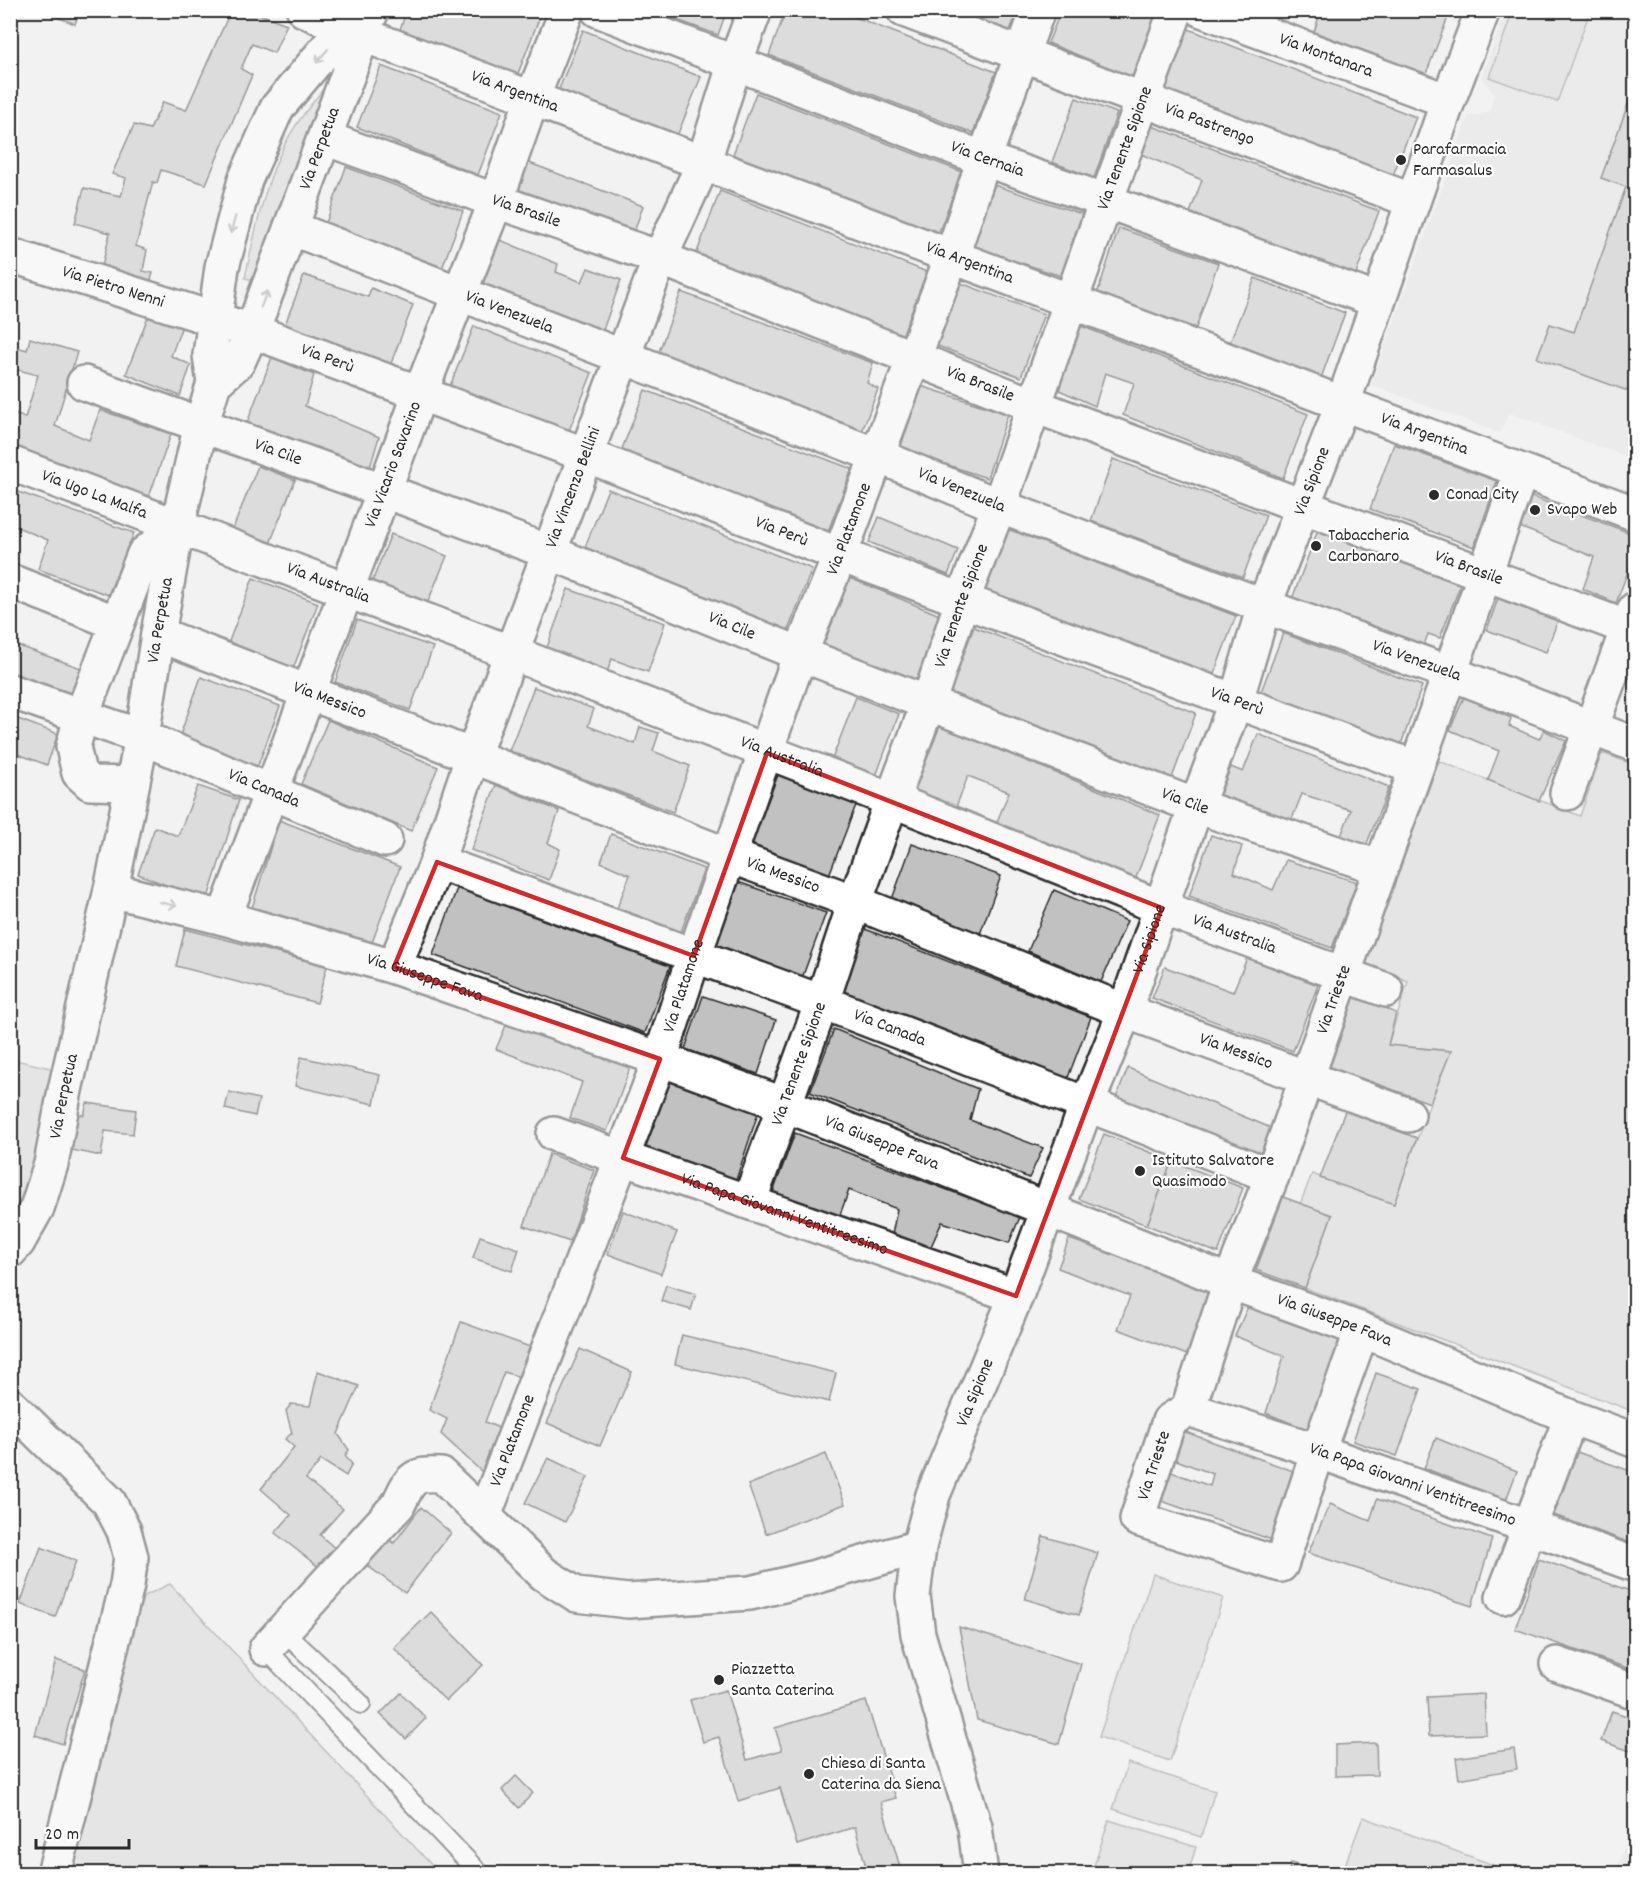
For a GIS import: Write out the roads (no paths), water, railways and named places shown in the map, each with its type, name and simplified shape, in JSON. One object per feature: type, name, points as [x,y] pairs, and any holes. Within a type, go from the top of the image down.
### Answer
[{"type":"street","name":"Via Argentina","points":[[304,10],[360,21],[532,99],[1635,514]]},
{"type":"street","name":"Via Vicario Savarino","points":[[224,918],[420,394],[461,293],[567,10]]},
{"type":"street","name":"Via Cernaia","points":[[598,10],[984,159],[1106,201],[1378,301]]},
{"type":"street","name":"Via Vincenzo Bellini","points":[[394,967],[437,862],[473,755],[660,258],[703,164],[735,63],[755,10]]},
{"type":"street","name":"Via Pastrengo","points":[[904,10],[1413,201]]},
{"type":"street","name":"Via Platamone","points":[[484,1516],[660,1059],[801,654],[952,256],[984,159],[1038,10]]},
{"type":"street","name":"Via Tenente Sipione","points":[[749,1202],[928,704],[962,601],[999,506],[1176,10]]},
{"type":"street","name":"Via Montanara","points":[[1202,10],[1448,101]]},
{"type":"street","name":"Via Sipione","points":[[981,1874],[975,1827],[918,1634],[913,1596],[919,1547],[933,1495],[1016,1296],[1087,1104],[1125,1011],[1196,806],[1236,701],[1264,606],[1343,403],[1448,101],[1483,10]]},
{"type":"street","name":"Via Perpetua","points":[[10,1251],[18,1242],[37,1208],[51,1164],[65,1090],[111,890],[142,737],[177,528],[201,425],[214,383],[238,362],[252,332],[325,138],[360,21]]},
{"type":"street","points":[[214,383],[210,355],[222,267],[245,180],[276,108],[360,21]]},
{"type":"street","name":"Via Brasile","points":[[325,138],[660,258],[1035,406],[1485,574],[1633,622]]},
{"type":"street","name":"Via Venezuela","points":[[291,228],[876,455],[999,506],[1635,745]]},
{"type":"street","name":"Via Pietro Nenni","points":[[10,255],[215,319]]},
{"type":"street","name":"Via Perù","points":[[215,319],[586,455],[962,601],[1416,768]]},
{"type":"street","name":"Via Cile","points":[[84,383],[549,552],[928,704],[1196,806],[1380,868]]},
{"type":"street","name":"Via Ugo La Malfa","points":[[10,464],[177,528]]},
{"type":"street","name":"Via Trieste","points":[[1318,1451],[1281,1565],[1137,1519],[1169,1422],[1188,1409],[1230,1282],[1272,1176],[1521,472]]},
{"type":"street","points":[[132,784],[90,783],[79,773],[73,747],[81,717],[144,554],[177,528]]},
{"type":"street","name":"Via Australia","points":[[177,528],[512,652],[1162,908],[1386,990]]},
{"type":"street","points":[[10,581],[117,623]]},
{"type":"street","points":[[1567,793],[1633,622]]},
{"type":"street","name":"Via Messico","points":[[158,634],[730,856],[855,902],[1125,1011],[1408,1115]]},
{"type":"street","name":"Via Canada","points":[[10,691],[142,737],[386,840]]},
{"type":"street","name":"Via Canada","points":[[437,862],[822,1002],[1272,1176]]},
{"type":"street","name":"Via Giuseppe Fava","points":[[111,890],[224,918],[394,967],[660,1059],[783,1104],[1230,1282],[1362,1330],[1571,1417],[1635,1441]]},
{"type":"street","name":"Via Papa Giovanni Ventitreesimo","points":[[554,1134],[1016,1296]]},
{"type":"street","points":[[1318,1451],[1362,1330]]},
{"type":"street","points":[[10,1405],[108,1502],[124,1531],[131,1557],[127,1585],[54,1874]]},
{"type":"street","name":"Via Papa Giovanni Ventitreesimo","points":[[1188,1409],[1318,1451],[1635,1565]]},
{"type":"street","points":[[1503,1597],[1571,1417]]},
{"type":"street","points":[[274,1640],[398,1505],[410,1481],[423,1474],[441,1475],[544,1574],[577,1595],[628,1601],[750,1593],[919,1547]]},
{"type":"street","points":[[1557,1664],[1635,1692]]},
{"type":"lane","points":[[274,1640],[361,1704]]},
{"type":"lane","points":[[274,1640],[480,1874]]},
{"type":"place","name":"Parafarmacia Farmasalus","points":[[1401,160]]},
{"type":"place","name":"Conad City","points":[[1434,495]]},
{"type":"place","name":"Svapo Web","points":[[1535,510]]},
{"type":"place","name":"Tabaccheria Carbonaro","points":[[1316,546]]},
{"type":"place","name":"Istituto Salvatore Quasimodo","points":[[1140,1171]]},
{"type":"place","name":"Piazzetta Santa Caterina","points":[[719,1680]]},
{"type":"place","name":"Chiesa di Santa Caterina da Siena","points":[[809,1774]]}]
